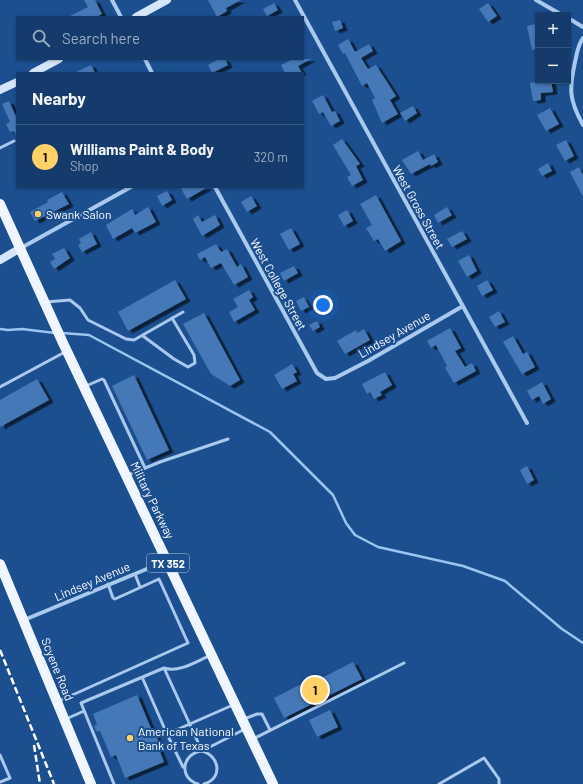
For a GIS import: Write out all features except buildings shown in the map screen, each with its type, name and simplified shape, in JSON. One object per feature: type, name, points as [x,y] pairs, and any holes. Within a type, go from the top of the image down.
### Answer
[{"type":"main road","name":"TX 352","points":[[0,204],[19,249]]},
{"type":"main road","name":"Military Parkway","points":[[19,249],[273,784]]},
{"type":"main road","name":"Scyene Road","points":[[0,564],[91,784]]},
{"type":"street","points":[[112,0],[120,16]]},
{"type":"street","points":[[138,16],[168,0]]},
{"type":"street","name":"West Gross Street","points":[[295,0],[304,16]]},
{"type":"street","points":[[536,0],[557,12]]},
{"type":"street","name":"West Gross Street","points":[[304,16],[527,423]]},
{"type":"street","points":[[571,20],[583,27]]},
{"type":"street","points":[[583,38],[579,44],[570,84],[571,98],[583,125]]},
{"type":"street","points":[[35,72],[57,60]]},
{"type":"street","points":[[146,60],[152,72]]},
{"type":"street","points":[[0,90],[16,82]]},
{"type":"street","points":[[0,260],[129,188]]},
{"type":"street","name":"West College Street","points":[[216,188],[317,373],[326,379],[335,378]]},
{"type":"street","name":"Lindsey Avenue","points":[[335,378],[368,361],[463,306]]},
{"type":"street","name":"Lindsey Avenue","points":[[24,620],[167,560]]},
{"type":"lane","points":[[0,148],[14,142]]},
{"type":"lane","points":[[44,302],[70,300],[80,308],[88,320],[126,339],[134,340],[183,312]]},
{"type":"lane","points":[[143,336],[174,359],[188,367],[195,363],[194,355],[172,318]]},
{"type":"lane","points":[[0,387],[65,347]]},
{"type":"lane","points":[[84,387],[102,379],[104,380],[145,468]]},
{"type":"lane","points":[[126,476],[228,439]]},
{"type":"lane","points":[[135,574],[140,587]]},
{"type":"lane","points":[[57,701],[188,642],[160,580],[158,579],[115,599],[113,598],[108,584]]},
{"type":"lane","points":[[114,784],[81,703],[164,668],[169,670],[181,668],[212,655]]},
{"type":"lane","points":[[252,739],[404,663]]},
{"type":"lane","points":[[164,668],[202,751],[212,756],[217,766],[215,776],[212,780],[204,784]]},
{"type":"lane","points":[[142,677],[186,775],[191,783],[198,784]]},
{"type":"lane","points":[[167,734],[235,704]]},
{"type":"lane","points":[[64,720],[84,710]]},
{"type":"lane","points":[[184,769],[187,758],[196,752],[202,751],[245,724],[257,714],[262,714],[270,730]]},
{"type":"lane","points":[[0,755],[10,778],[0,782]]},
{"type":"lane","points":[[439,784],[484,758],[499,779],[499,784]]},
{"type":"waterway","points":[[0,329],[22,329],[55,333]]},
{"type":"waterway","points":[[62,333],[89,335],[270,432],[333,495],[346,523],[355,535],[378,547],[463,566],[505,581],[562,629],[583,643]]},
{"type":"railway","points":[[0,650],[54,784]]},
{"type":"railway","points":[[34,745],[40,784]]},
{"type":"place","name":"Swank Salon","points":[[38,214]]},
{"type":"place","name":"Williams Paint & Body","points":[[315,690]]},
{"type":"place","name":"American National Bank of Texas","points":[[130,738]]}]
